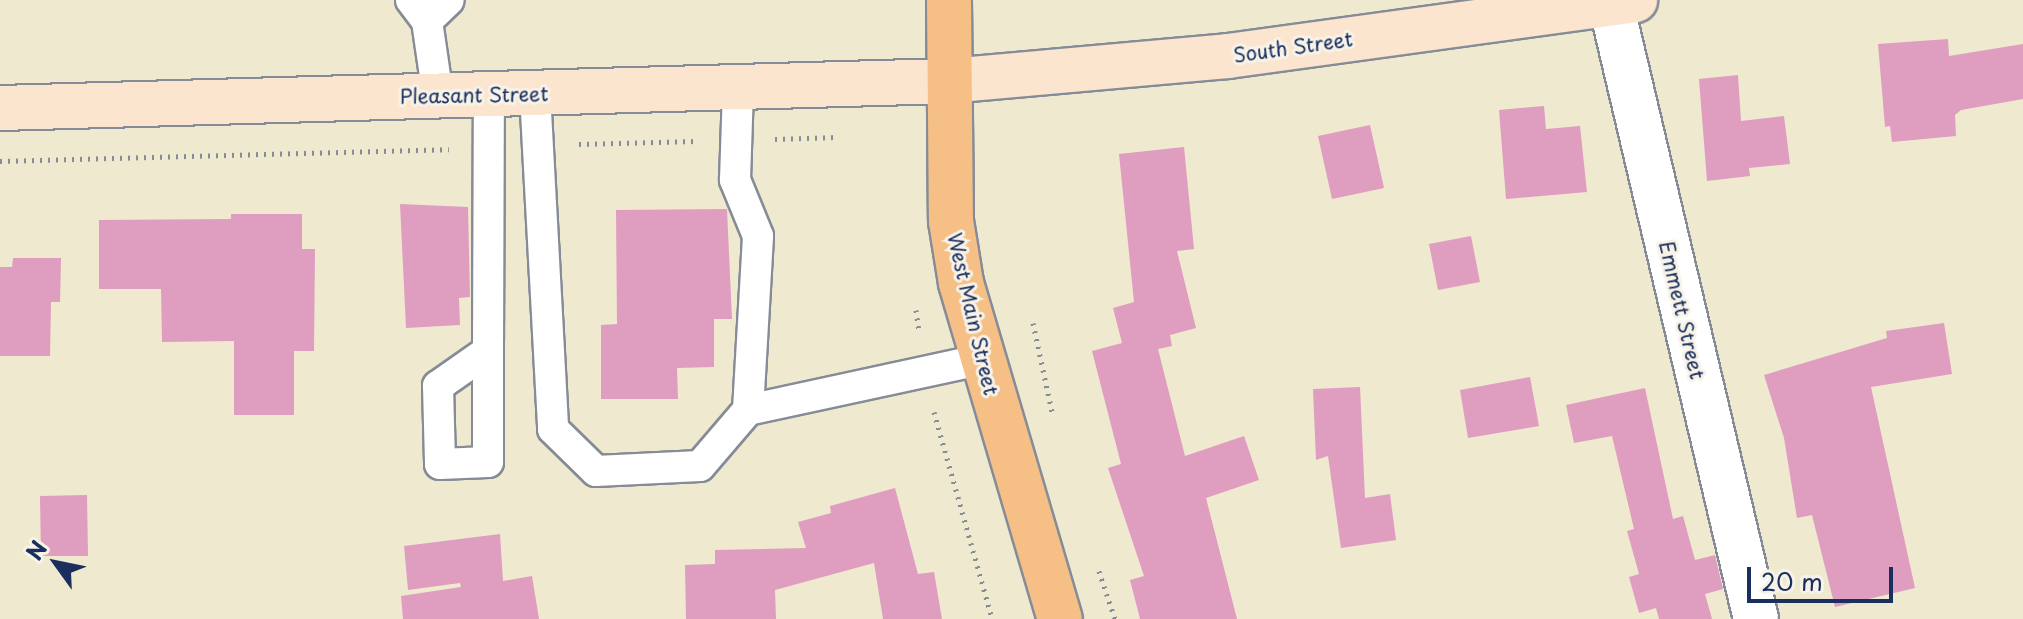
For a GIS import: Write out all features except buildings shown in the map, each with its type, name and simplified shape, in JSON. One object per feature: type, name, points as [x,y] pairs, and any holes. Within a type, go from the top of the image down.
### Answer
[{"type":"main road","name":"West Main Street","points":[[949,0],[951,221],[980,360],[1060,619]]},
{"type":"main road","name":"South Street","points":[[949,81],[1228,56],[1618,1]]},
{"type":"main road","name":"Pleasant Street","points":[[0,108],[949,81]]},
{"type":"street","name":"Emmett Street","points":[[1618,1],[1756,619]]},
{"type":"lane","points":[[438,96],[419,10],[449,0]]},
{"type":"lane","points":[[535,93],[553,429],[596,471],[700,466],[748,410],[758,236],[735,180],[738,88]]},
{"type":"lane","points":[[488,351],[489,94]]},
{"type":"lane","points":[[748,410],[980,360]]},
{"type":"path","points":[[538,146],[838,137]]},
{"type":"path","points":[[0,161],[488,148]]},
{"type":"path","points":[[914,301],[926,372],[992,619]]},
{"type":"path","points":[[1033,323],[1055,423]]},
{"type":"path","points":[[1097,563],[1115,619]]}]
